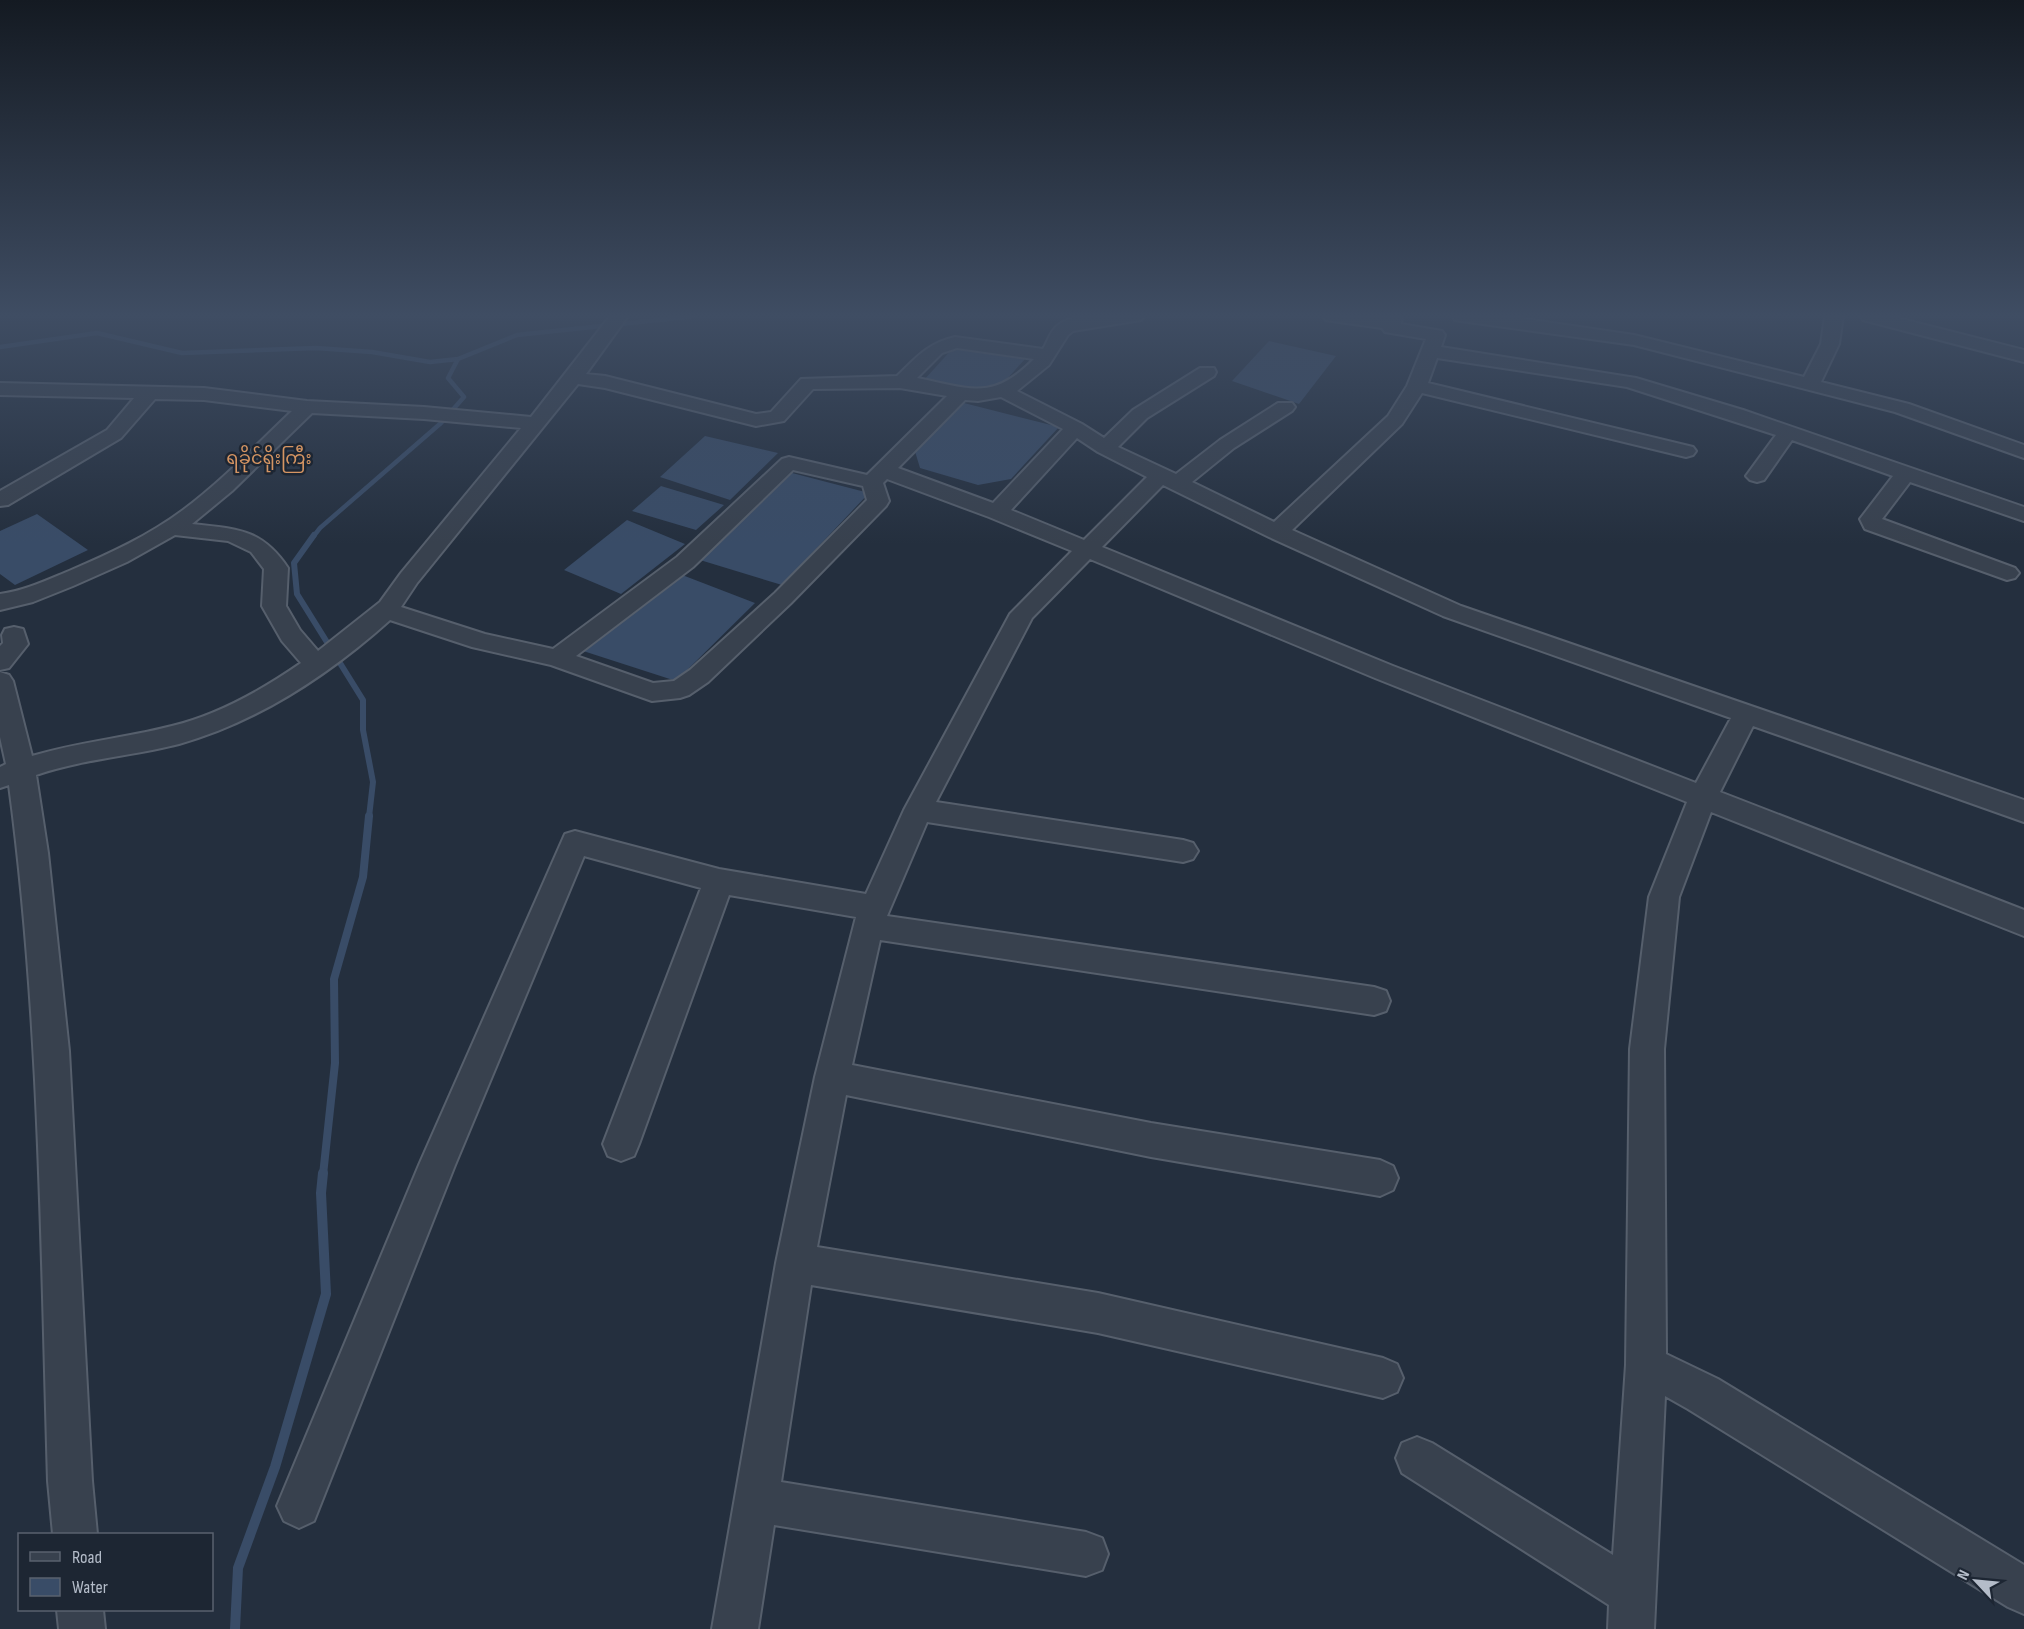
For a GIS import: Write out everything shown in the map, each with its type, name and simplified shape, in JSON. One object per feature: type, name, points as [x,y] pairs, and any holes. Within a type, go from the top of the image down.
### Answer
[{"type":"street","points":[[0,500],[114,434],[151,392]]},
{"type":"street","points":[[170,392],[307,407],[424,412],[536,423]]},
{"type":"street","points":[[10,774],[122,744],[152,741],[215,721],[259,702],[316,665],[386,610],[409,578],[561,392]]},
{"type":"street","points":[[645,392],[756,420],[777,417],[800,392]]},
{"type":"street","points":[[950,392],[982,395],[998,392]]},
{"type":"street","points":[[1005,392],[1076,428],[1104,448],[1277,532],[1452,611],[2024,811]]},
{"type":"street","points":[[1104,448],[1140,414],[1175,392]]},
{"type":"street","points":[[1277,532],[1395,420],[1413,392]]},
{"type":"street","points":[[1442,392],[1686,451]]},
{"type":"street","points":[[1664,392],[1703,403],[2024,514]]},
{"type":"street","points":[[1841,392],[1902,408],[2024,452]]},
{"type":"street","points":[[386,610],[481,641],[557,658],[652,692],[680,689],[699,676],[783,598],[878,501],[878,476],[960,394]]},
{"type":"street","points":[[0,602],[15,600],[75,576],[134,550],[172,528],[205,502],[307,407]]},
{"type":"street","points":[[735,1629],[795,1263],[832,1077],[872,917],[918,810],[1022,614],[1086,549],[1169,479],[1285,407]]},
{"type":"street","points":[[997,512],[1076,428]]},
{"type":"street","points":[[1756,476],[1788,432]]},
{"type":"street","points":[[557,658],[685,562],[789,463],[878,476],[997,512],[1384,672],[2024,923]]},
{"type":"street","points":[[1906,473],[1871,519],[1873,524],[2007,573]]},
{"type":"street","points":[[172,528],[233,535],[259,547],[276,568],[274,606],[291,635],[316,665]]},
{"type":"street","points":[[0,662],[16,644],[14,635]]},
{"type":"street","points":[[0,681],[10,774],[33,853],[52,1051],[70,1481],[75,1533]]},
{"type":"street","points":[[1632,1611],[1646,1365],[1647,1049],[1656,958],[1664,897],[1703,797],[1746,714]]},
{"type":"street","points":[[918,810],[1183,851]]},
{"type":"street","points":[[299,1506],[437,1165],[575,842],[719,881],[872,917],[1374,1001]]},
{"type":"street","points":[[621,1144],[719,881]]},
{"type":"street","points":[[832,1077],[1151,1140],[1380,1178]]},
{"type":"street","points":[[795,1263],[1098,1313],[1383,1378]]},
{"type":"street","points":[[1646,1365],[1702,1394],[2024,1592]]},
{"type":"street","points":[[1417,1458],[1632,1611]]},
{"type":"street","points":[[757,1500],[1086,1554]]},
{"type":"street","points":[[80,1611],[82,1629]]},
{"type":"water","points":[[1264,392],[1308,392],[1299,404]]},
{"type":"water","points":[[964,403],[1059,427],[1011,479],[978,485],[920,468],[914,448]]},
{"type":"water","points":[[705,436],[778,453],[730,500],[660,477]]},
{"type":"water","points":[[792,473],[869,493],[782,585],[700,560]]},
{"type":"water","points":[[661,486],[724,505],[696,530],[632,511]]},
{"type":"water","points":[[37,514],[88,550],[15,585],[0,574],[0,531]]},
{"type":"water","points":[[627,520],[685,544],[621,594],[564,570]]},
{"type":"water","points":[[677,573],[755,603],[676,681],[577,649]]},
{"type":"waterway","points":[[313,537],[320,528],[441,423],[464,397],[460,392]]},
{"type":"waterway","points":[[314,535],[294,563],[297,594],[363,700],[363,730],[373,782],[369,817]]},
{"type":"waterway","points":[[323,1175],[335,1063],[334,979],[363,877],[369,816]]},
{"type":"waterway","points":[[235,1629],[238,1568],[275,1467],[326,1294],[321,1193],[323,1173]]},
{"type":"district","name":"ရခိုင်ရိုးကြီး","points":[[269,458]]}]
